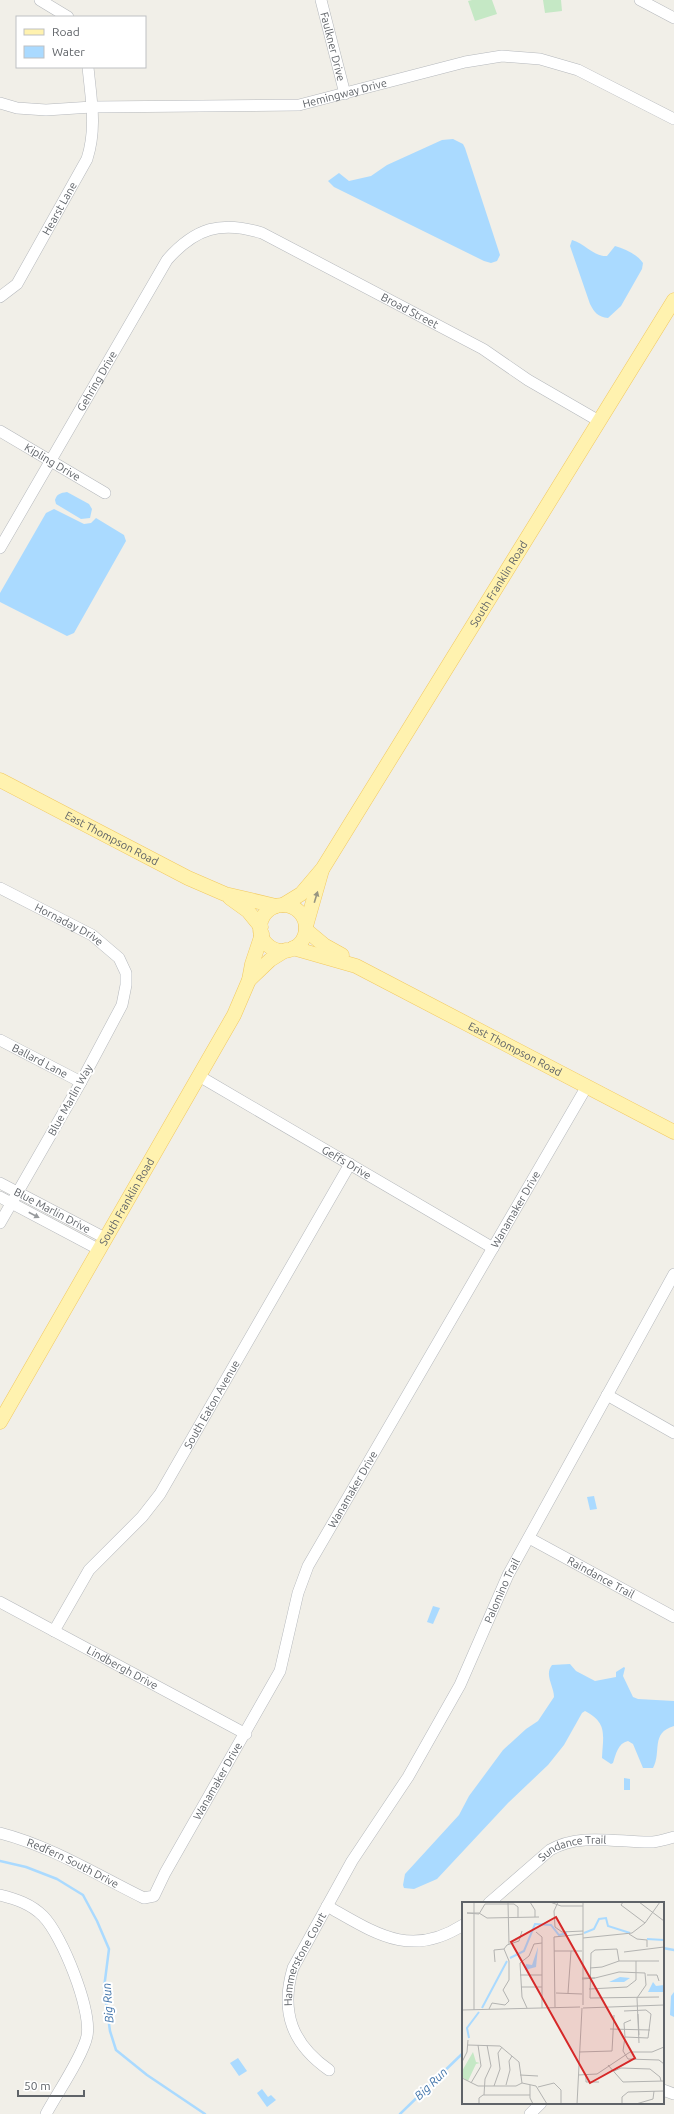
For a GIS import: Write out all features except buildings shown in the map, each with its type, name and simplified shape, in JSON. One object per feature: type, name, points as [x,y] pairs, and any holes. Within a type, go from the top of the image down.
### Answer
[{"type":"main road","name":"South Franklin Road","points":[[279,906],[301,894],[323,868],[674,300]]},
{"type":"main road","name":"East Thompson Road","points":[[0,780],[188,878],[225,894],[279,906]]},
{"type":"main road","name":"South Franklin Road","points":[[306,928],[323,868]]},
{"type":"main road","name":"East Thompson Road","points":[[225,894],[248,911],[261,931]]},
{"type":"main road","points":[[279,906],[293,907],[299,911],[303,916],[306,928],[301,942],[289,949],[279,950],[270,945],[261,931],[265,914],[279,906]]},
{"type":"main road","name":"East Thompson Road","points":[[306,928],[324,945],[348,958],[356,966]]},
{"type":"main road","name":"South Franklin Road","points":[[0,1422],[234,1015],[250,980],[252,964],[261,931]]},
{"type":"main road","name":"South Franklin Road","points":[[250,980],[270,960],[289,949]]},
{"type":"main road","name":"East Thompson Road","points":[[289,949],[356,966],[674,1132]]},
{"type":"street","points":[[40,0],[66,16]]},
{"type":"street","name":"Faulkner Drive","points":[[321,0],[345,94]]},
{"type":"street","points":[[640,0],[674,18]]},
{"type":"street","name":"Hemingway Drive","points":[[0,103],[17,108],[46,110],[92,107],[299,105],[458,64],[502,56],[540,59],[578,70],[673,116]]},
{"type":"street","name":"Hearst Lane","points":[[0,298],[17,284],[86,159],[92,141],[92,107],[88,68]]},
{"type":"street","name":"Broad Street","points":[[209,229],[234,227],[262,233],[483,349],[528,380],[600,422]]},
{"type":"street","name":"Gehring Drive","points":[[0,548],[167,260],[185,242],[209,229]]},
{"type":"street","name":"Kipling Drive","points":[[0,431],[105,493]]},
{"type":"street","name":"Hornaday Drive","points":[[0,888],[92,935],[119,958],[126,973]]},
{"type":"street","name":"Blue Marlin Way","points":[[0,1223],[81,1082],[122,1005],[126,985],[126,973]]},
{"type":"street","name":"Ballard Lane","points":[[0,1040],[81,1082]]},
{"type":"street","name":"Geffs Drive","points":[[199,1076],[493,1248]]},
{"type":"street","name":"Wanamaker Drive","points":[[144,1898],[154,1896],[165,1873],[246,1734],[280,1671],[286,1651],[298,1593],[308,1566],[587,1086]]},
{"type":"street","name":"South Eaton Avenue","points":[[54,1631],[90,1570],[142,1517],[160,1494],[350,1164]]},
{"type":"street","name":"Blue Marlin Drive","points":[[0,1183],[18,1192],[102,1243]]},
{"type":"street","name":"Blue Marlin Drive","points":[[0,1197],[102,1243]]},
{"type":"street","name":"Palomino Trail","points":[[327,1906],[352,1861],[408,1777],[460,1685],[499,1592],[674,1274]]},
{"type":"street","points":[[607,1396],[674,1433]]},
{"type":"street","name":"Raindance Trail","points":[[529,1538],[674,1617]]},
{"type":"street","name":"Lindbergh Drive","points":[[0,1602],[246,1734]]},
{"type":"street","name":"Redfern South Drive","points":[[0,1833],[26,1840],[52,1851],[144,1898]]},
{"type":"street","name":"Sundance Trail","points":[[490,1902],[550,1850],[562,1844],[578,1840],[654,1842],[674,1837]]},
{"type":"street","points":[[0,1895],[29,1905],[42,1915],[50,1924],[60,1942],[85,2005],[88,2020],[87,2037],[82,2050],[46,2114]]},
{"type":"street","points":[[327,1906],[375,1933],[390,1939],[406,1942],[426,1941],[450,1934],[462,1926]]},
{"type":"street","name":"Hammerstone Court","points":[[327,1906],[293,1968],[288,1984],[287,2000],[290,2020],[299,2042],[312,2058],[329,2070]]},
{"type":"street","points":[[664,2090],[674,2094]]},
{"type":"street","points":[[530,2114],[540,2104]]},
{"type":"green space","points":[[492,0],[497,14],[475,21],[468,1]]},
{"type":"green space","points":[[543,0],[561,0],[562,11],[545,13]]},
{"type":"water","points":[[453,139],[463,144],[465,148],[500,255],[497,261],[491,263],[484,261],[334,187],[328,181],[339,173],[349,181],[371,176],[387,165],[442,140]]},
{"type":"water","points":[[572,240],[602,256],[607,256],[615,246],[619,247],[634,254],[643,263],[642,269],[621,306],[608,318],[597,314],[590,304],[570,246]]},
{"type":"water","points":[[67,492],[89,504],[92,509],[90,518],[81,519],[56,504],[55,500],[57,496],[61,493]]},
{"type":"water","points":[[54,509],[84,524],[91,523],[96,518],[124,535],[126,541],[74,633],[67,636],[0,602],[0,593],[46,513]]},
{"type":"water","points":[[594,1496],[597,1509],[590,1510],[587,1497]]},
{"type":"water","points":[[433,1606],[440,1608],[433,1624],[427,1622]]},
{"type":"water","points":[[570,1664],[576,1671],[595,1681],[616,1677],[616,1672],[624,1667],[623,1676],[633,1697],[638,1699],[674,1701],[674,1726],[662,1733],[659,1738],[656,1762],[653,1768],[643,1768],[633,1744],[628,1741],[620,1746],[613,1763],[611,1764],[602,1758],[603,1736],[601,1725],[598,1720],[585,1711],[582,1713],[564,1745],[548,1765],[508,1803],[437,1879],[414,1889],[404,1888],[403,1885],[405,1874],[459,1815],[469,1796],[503,1750],[526,1729],[538,1721],[554,1697],[549,1677],[552,1665]]},
{"type":"water","points":[[624,1778],[630,1779],[630,1790],[624,1790]]},
{"type":"water","points":[[674,1992],[674,2017],[670,2015],[671,1996]]},
{"type":"water","points":[[238,2058],[247,2071],[239,2076],[230,2063]]},
{"type":"water","points":[[262,2089],[268,2097],[271,2095],[276,2100],[267,2107],[257,2093]]},
{"type":"waterway","name":"Big Run","points":[[0,1861],[26,1867],[57,1879],[83,1895],[97,1921],[109,1949],[104,1988],[110,2031],[116,2050],[147,2075],[205,2114]]},
{"type":"waterway","name":"Big Run","points":[[664,1948],[674,1950]]},
{"type":"waterway","name":"Big Run","points":[[400,2114],[462,2054]]}]
